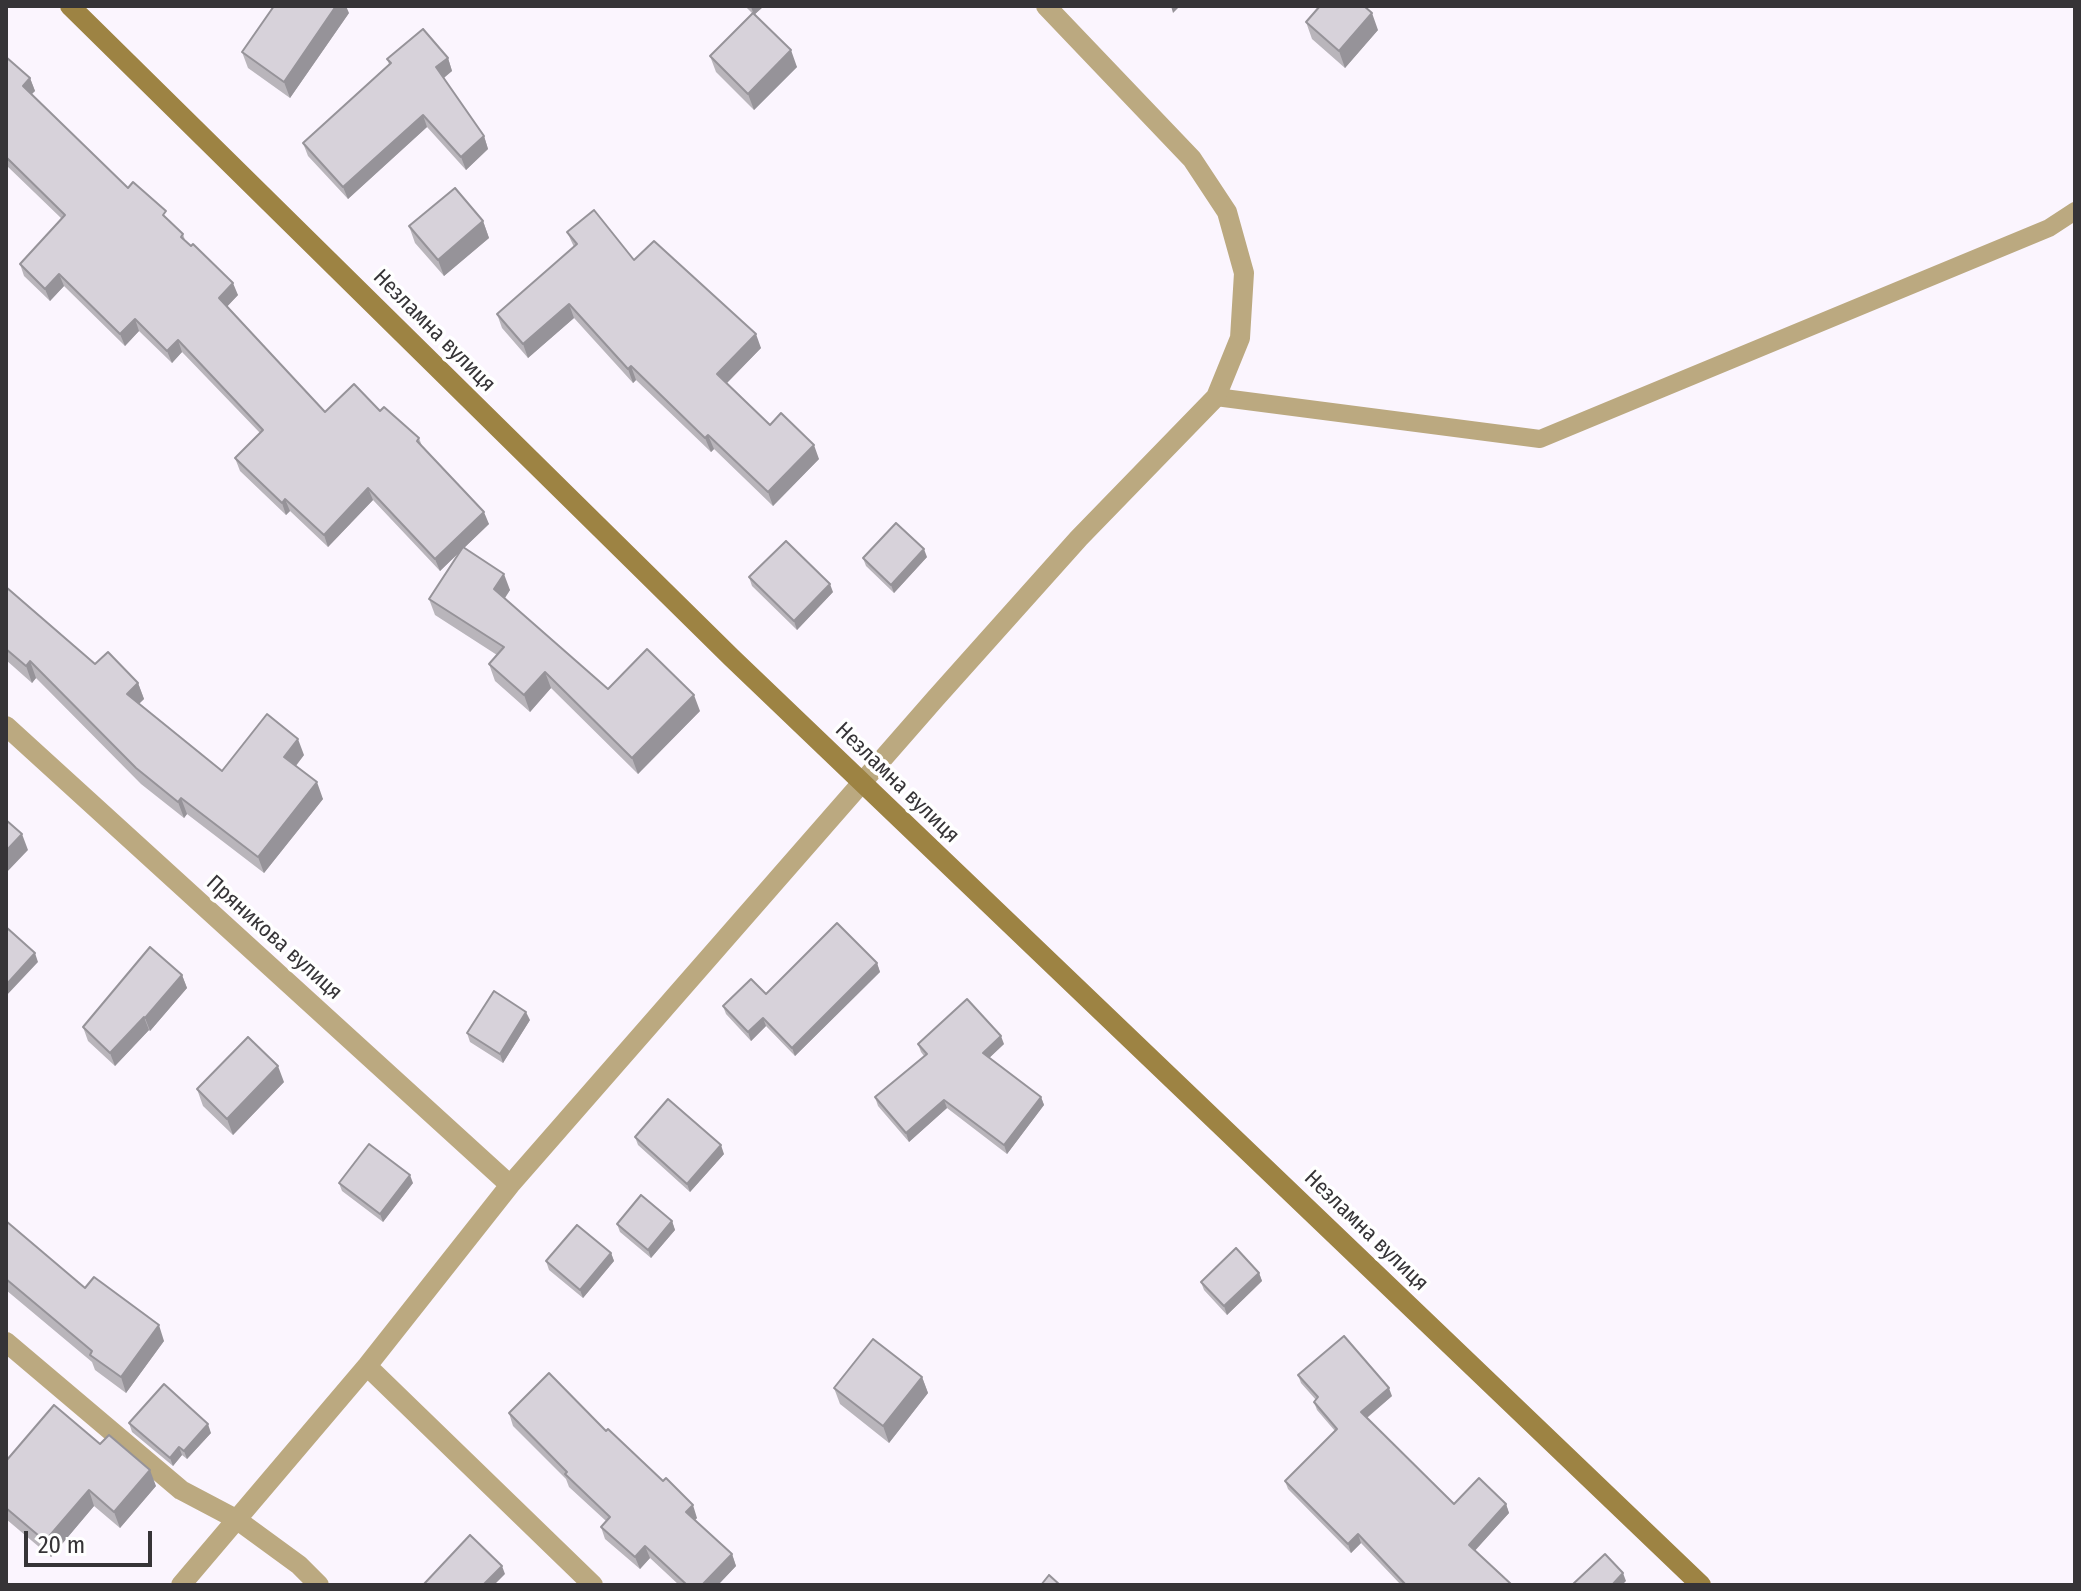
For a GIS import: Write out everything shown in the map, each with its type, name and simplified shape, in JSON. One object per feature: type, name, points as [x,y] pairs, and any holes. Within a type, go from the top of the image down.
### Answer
[{"type":"street","name":"Незламна вулиця","points":[[70,6],[732,658],[1701,1585]]},
{"type":"street","points":[[181,1585],[367,1366],[510,1185],[945,687],[1079,538],[1216,397],[1240,338],[1244,273],[1227,212],[1192,159],[1046,6]]},
{"type":"street","name":"Пряникова вулиця","points":[[6,726],[510,1185]]},
{"type":"street","points":[[6,1342],[181,1490],[236,1519],[299,1565],[319,1585]]},
{"type":"street","points":[[367,1366],[593,1585]]},
{"type":"lane","points":[[1216,397],[1540,439],[2049,228],[2075,211]]},
{"type":"building","points":[[274,6],[336,6],[284,82],[242,52]]},
{"type":"building","points":[[1320,6],[1364,6],[1372,13],[1339,51],[1306,22]]},
{"type":"building","points":[[753,13],[791,50],[748,94],[710,56]]},
{"type":"building","points":[[423,29],[448,58],[436,67],[484,136],[461,157],[423,115],[343,187],[303,143],[391,63],[387,59]]},
{"type":"building","points":[[6,57],[30,78],[23,86],[128,188],[133,182],[166,211],[163,215],[183,234],[181,237],[191,246],[193,244],[233,283],[219,298],[325,412],[354,384],[380,411],[384,407],[419,438],[417,441],[484,512],[435,559],[368,488],[324,535],[285,499],[282,503],[235,458],[263,430],[178,340],[167,351],[135,319],[120,334],[59,274],[45,289],[20,264],[65,215],[6,157]]},
{"type":"building","points":[[455,188],[483,221],[438,260],[409,226]]},
{"type":"building","points":[[594,210],[634,260],[654,241],[756,334],[717,374],[770,425],[781,413],[814,445],[768,492],[708,435],[705,438],[631,366],[628,369],[569,304],[523,344],[497,314],[577,244],[567,232]]},
{"type":"building","points":[[896,523],[924,549],[891,585],[863,558]]},
{"type":"building","points":[[786,541],[830,584],[794,621],[749,577]]},
{"type":"building","points":[[463,547],[504,574],[494,589],[608,689],[647,649],[694,695],[632,758],[545,672],[524,695],[489,664],[504,647],[429,599]]},
{"type":"building","points":[[6,587],[95,664],[108,652],[138,683],[127,694],[222,771],[267,714],[298,739],[284,757],[317,782],[258,857],[181,798],[178,802],[136,768],[30,661],[26,666],[6,649]]},
{"type":"building","points":[[6,820],[22,834],[6,851]]},
{"type":"building","points":[[837,923],[877,963],[792,1048],[763,1018],[748,1032],[723,1006],[751,979],[766,994]]},
{"type":"building","points":[[6,927],[35,953],[6,985]]},
{"type":"building","points":[[150,947],[182,975],[110,1053],[83,1027]]},
{"type":"building","points":[[494,991],[526,1012],[500,1054],[467,1033]]},
{"type":"building","points":[[967,999],[1001,1036],[983,1053],[1041,1097],[1004,1145],[944,1100],[906,1133],[875,1097],[927,1054],[918,1044]]},
{"type":"building","points":[[248,1037],[278,1066],[227,1119],[197,1089]]},
{"type":"building","points":[[668,1099],[721,1145],[687,1184],[635,1137]]},
{"type":"building","points":[[369,1144],[410,1175],[380,1214],[339,1183]]},
{"type":"building","points":[[641,1195],[672,1221],[648,1250],[617,1224]]},
{"type":"building","points":[[6,1221],[85,1288],[94,1277],[159,1325],[121,1377],[90,1355],[92,1351],[6,1279]]},
{"type":"building","points":[[577,1225],[611,1253],[580,1290],[546,1261]]},
{"type":"building","points":[[1236,1248],[1259,1273],[1224,1306],[1201,1282]]},
{"type":"building","points":[[1344,1336],[1389,1388],[1361,1412],[1454,1504],[1479,1478],[1506,1504],[1469,1545],[1512,1585],[1406,1585],[1358,1534],[1348,1544],[1285,1481],[1337,1429],[1314,1402],[1318,1397],[1298,1375]]},
{"type":"building","points":[[873,1339],[922,1377],[883,1426],[834,1388]]},
{"type":"building","points":[[549,1373],[606,1431],[608,1429],[663,1481],[666,1478],[693,1505],[686,1512],[732,1554],[702,1585],[687,1585],[645,1546],[635,1557],[601,1527],[610,1517],[509,1413]]},
{"type":"building","points":[[164,1384],[208,1424],[184,1451],[179,1447],[170,1458],[129,1423]]},
{"type":"building","points":[[54,1405],[100,1444],[109,1435],[150,1470],[114,1512],[89,1490],[45,1541],[6,1508],[6,1461]]},
{"type":"building","points":[[470,1535],[502,1566],[483,1585],[425,1585],[424,1584]]},
{"type":"building","points":[[1605,1554],[1623,1573],[1612,1585],[1572,1585]]},
{"type":"building","points":[[1049,1575],[1060,1585],[1041,1585]]}]
